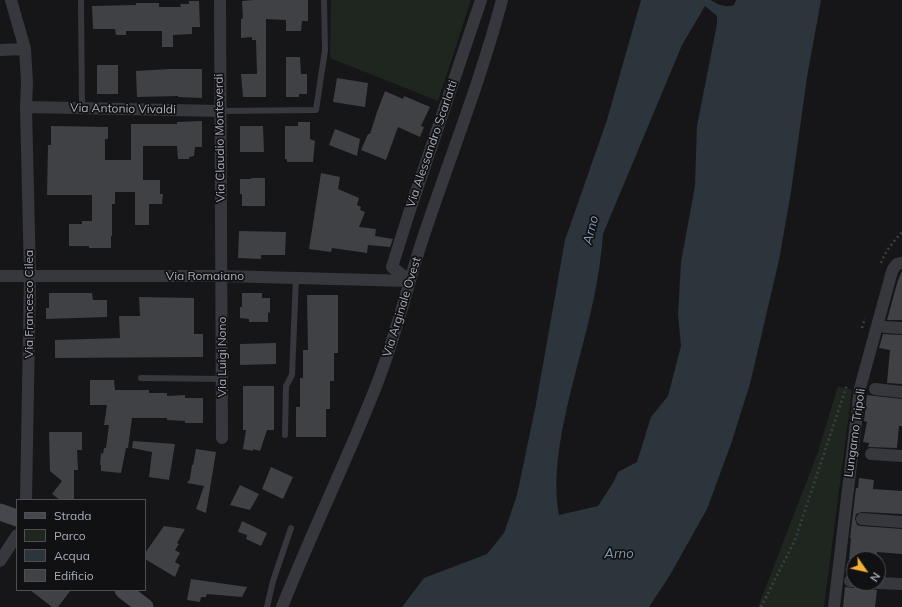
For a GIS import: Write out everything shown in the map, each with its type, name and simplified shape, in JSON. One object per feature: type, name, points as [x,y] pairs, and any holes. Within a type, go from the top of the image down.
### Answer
[{"type":"main road","points":[[0,512],[16,518]]},
{"type":"main road","points":[[124,591],[144,607]]},
{"type":"street","name":"Via Francesco Cilea","points":[[11,0],[25,49],[22,107],[30,276],[26,499]]},
{"type":"street","name":"Via Claudio Monteverdi","points":[[220,0],[222,276]]},
{"type":"street","name":"Via Alessandro Scarlatti","points":[[410,280],[392,267],[481,0]]},
{"type":"street","name":"Via Arginale Ovest","points":[[282,607],[296,571],[346,461],[376,387],[422,243],[466,117],[502,0]]},
{"type":"street","points":[[0,50],[25,49]]},
{"type":"street","name":"Via Antonio Vivaldi","points":[[22,107],[220,111]]},
{"type":"street","name":"Lungarno Tripoli","points":[[834,607],[860,388],[893,269],[900,261]]},
{"type":"street","name":"Via Romaiano","points":[[0,276],[222,276],[410,280]]},
{"type":"street","name":"Via Luigi Nono","points":[[222,276],[222,438]]},
{"type":"street","points":[[885,327],[902,328]]},
{"type":"street","points":[[875,390],[902,392]]},
{"type":"street","points":[[870,454],[902,456]]},
{"type":"street","points":[[862,519],[902,522]]},
{"type":"street","points":[[0,561],[16,536]]},
{"type":"street","points":[[886,583],[902,584]]},
{"type":"lane","points":[[81,0],[82,108]]},
{"type":"lane","points":[[220,111],[316,110],[324,50],[324,0]]},
{"type":"lane","points":[[285,436],[286,386],[292,375],[296,278]]},
{"type":"lane","points":[[141,378],[222,379]]},
{"type":"lane","points":[[267,607],[273,581],[291,528]]},
{"type":"path","points":[[880,265],[882,258],[891,244],[902,232]]},
{"type":"path","points":[[862,329],[866,314]]},
{"type":"path","points":[[760,607],[795,540],[848,380]]},
{"type":"green space","points":[[331,0],[471,0],[438,101],[330,58]]},
{"type":"green space","points":[[838,386],[852,390],[824,607],[758,607],[818,452]]},
{"type":"water","name":"Arno","points":[[641,0],[711,0],[719,5],[728,6],[734,5],[736,0],[821,0],[807,77],[791,192],[779,260],[750,384],[731,444],[707,509],[670,575],[649,607],[402,607],[424,578],[487,554],[504,533],[517,495],[536,404],[565,240],[607,120]],"holes":[[[705,6],[717,16],[717,24],[697,126],[695,186],[681,262],[678,315],[681,346],[668,396],[651,417],[637,462],[618,472],[613,483],[598,506],[559,515],[557,477],[561,437],[594,297],[600,266],[603,234],[682,45]]]},
{"type":"building","points":[[308,0],[308,21],[302,21],[301,31],[286,31],[286,20],[266,19],[266,97],[243,97],[241,74],[257,74],[256,40],[252,40],[252,37],[241,38],[241,19],[243,18],[242,1]]},
{"type":"building","points":[[189,1],[199,1],[200,27],[192,27],[192,34],[173,35],[173,47],[162,47],[162,31],[126,31],[126,35],[116,35],[115,29],[93,29],[92,6],[159,3],[159,7],[181,7],[180,4],[189,4]]},
{"type":"building","points":[[286,57],[300,57],[301,74],[307,74],[307,94],[299,94],[299,97],[286,97]]},
{"type":"building","points":[[97,65],[118,65],[118,94],[97,94]]},
{"type":"building","points":[[202,69],[202,98],[178,96],[137,97],[136,71]]},
{"type":"building","points":[[337,78],[368,83],[365,107],[333,102]]},
{"type":"building","points":[[385,91],[403,99],[404,96],[430,107],[421,126],[424,127],[420,137],[398,127],[386,160],[361,150],[368,134],[370,134]]},
{"type":"building","points":[[202,121],[202,147],[195,147],[194,156],[189,157],[189,159],[178,159],[177,146],[143,146],[143,180],[160,180],[160,194],[163,194],[162,204],[149,204],[149,225],[135,225],[135,192],[115,192],[115,204],[112,204],[111,248],[69,246],[69,224],[82,224],[82,221],[92,221],[92,195],[47,195],[48,145],[51,145],[51,126],[108,127],[108,139],[105,139],[105,160],[131,160],[131,124],[177,124],[177,122]]},
{"type":"building","points":[[298,122],[310,122],[310,139],[315,141],[313,162],[287,162],[287,159],[285,159],[285,126],[298,126]]},
{"type":"building","points":[[240,126],[263,126],[264,152],[240,152]]},
{"type":"building","points":[[335,129],[360,139],[357,156],[329,145]]},
{"type":"building","points":[[321,173],[340,177],[338,189],[359,198],[357,205],[361,207],[360,210],[365,212],[359,227],[376,229],[375,236],[393,239],[390,247],[368,245],[367,253],[332,248],[331,252],[309,249]]},
{"type":"building","points":[[265,178],[265,206],[242,206],[240,179]]},
{"type":"building","points":[[239,231],[286,232],[285,255],[261,255],[261,259],[238,258]]},
{"type":"building","points":[[902,271],[902,320],[887,320],[898,280]]},
{"type":"building","points":[[49,293],[92,293],[93,300],[107,300],[107,317],[46,319],[46,308],[49,308]]},
{"type":"building","points":[[242,293],[262,293],[262,298],[270,298],[270,313],[268,312],[268,322],[249,322],[249,319],[240,318]]},
{"type":"building","points":[[307,295],[338,295],[338,353],[334,353],[334,381],[330,381],[330,409],[326,409],[326,437],[296,437],[296,407],[300,407],[300,378],[303,378],[303,350],[308,350]]},
{"type":"building","points":[[139,297],[194,298],[194,334],[203,334],[203,357],[55,358],[55,340],[120,338],[119,316],[140,316]]},
{"type":"building","points":[[883,334],[902,335],[902,384],[887,383],[890,350],[879,348]]},
{"type":"building","points":[[276,343],[276,364],[240,365],[240,344]]},
{"type":"building","points":[[90,380],[114,380],[115,390],[149,390],[149,393],[167,393],[167,396],[185,395],[185,398],[203,398],[203,423],[185,423],[185,421],[167,420],[167,418],[132,418],[128,448],[126,448],[121,473],[101,471],[101,453],[103,454],[104,448],[106,448],[109,425],[104,425],[107,405],[90,405]]},
{"type":"building","points":[[243,386],[274,386],[274,430],[267,430],[260,451],[243,449],[246,430],[243,430]]},
{"type":"building","points":[[867,395],[902,399],[902,426],[899,426],[897,448],[868,447],[869,443],[863,442],[867,422],[864,421]]},
{"type":"building","points":[[49,432],[82,432],[82,450],[77,450],[78,470],[74,470],[74,499],[59,499],[52,494],[62,481],[50,471]]},
{"type":"building","points":[[133,441],[175,444],[169,480],[149,477],[152,452],[132,448]]},
{"type":"building","points":[[196,449],[216,452],[206,513],[196,509],[204,486],[187,483],[190,479]]},
{"type":"building","points":[[271,467],[293,477],[283,499],[262,489]]},
{"type":"building","points":[[859,478],[874,480],[873,489],[902,491],[902,514],[862,512],[856,514],[855,519],[857,525],[861,526],[902,529],[902,554],[886,553],[886,551],[850,551],[856,488],[858,488]]},
{"type":"building","points":[[240,485],[259,494],[250,510],[230,505]]},
{"type":"building","points":[[242,521],[267,533],[261,546],[246,539],[247,535],[238,532]]},
{"type":"building","points":[[164,526],[185,529],[177,543],[179,544],[175,550],[180,553],[175,562],[180,565],[175,577],[146,560],[146,552]]},
{"type":"building","points":[[191,579],[247,587],[242,597],[207,594],[206,597],[201,597],[200,602],[187,600]]},
{"type":"building","points":[[845,587],[846,591],[877,591],[875,607],[843,607]]},
{"type":"building","points":[[31,591],[70,591],[58,607],[52,607]]}]
